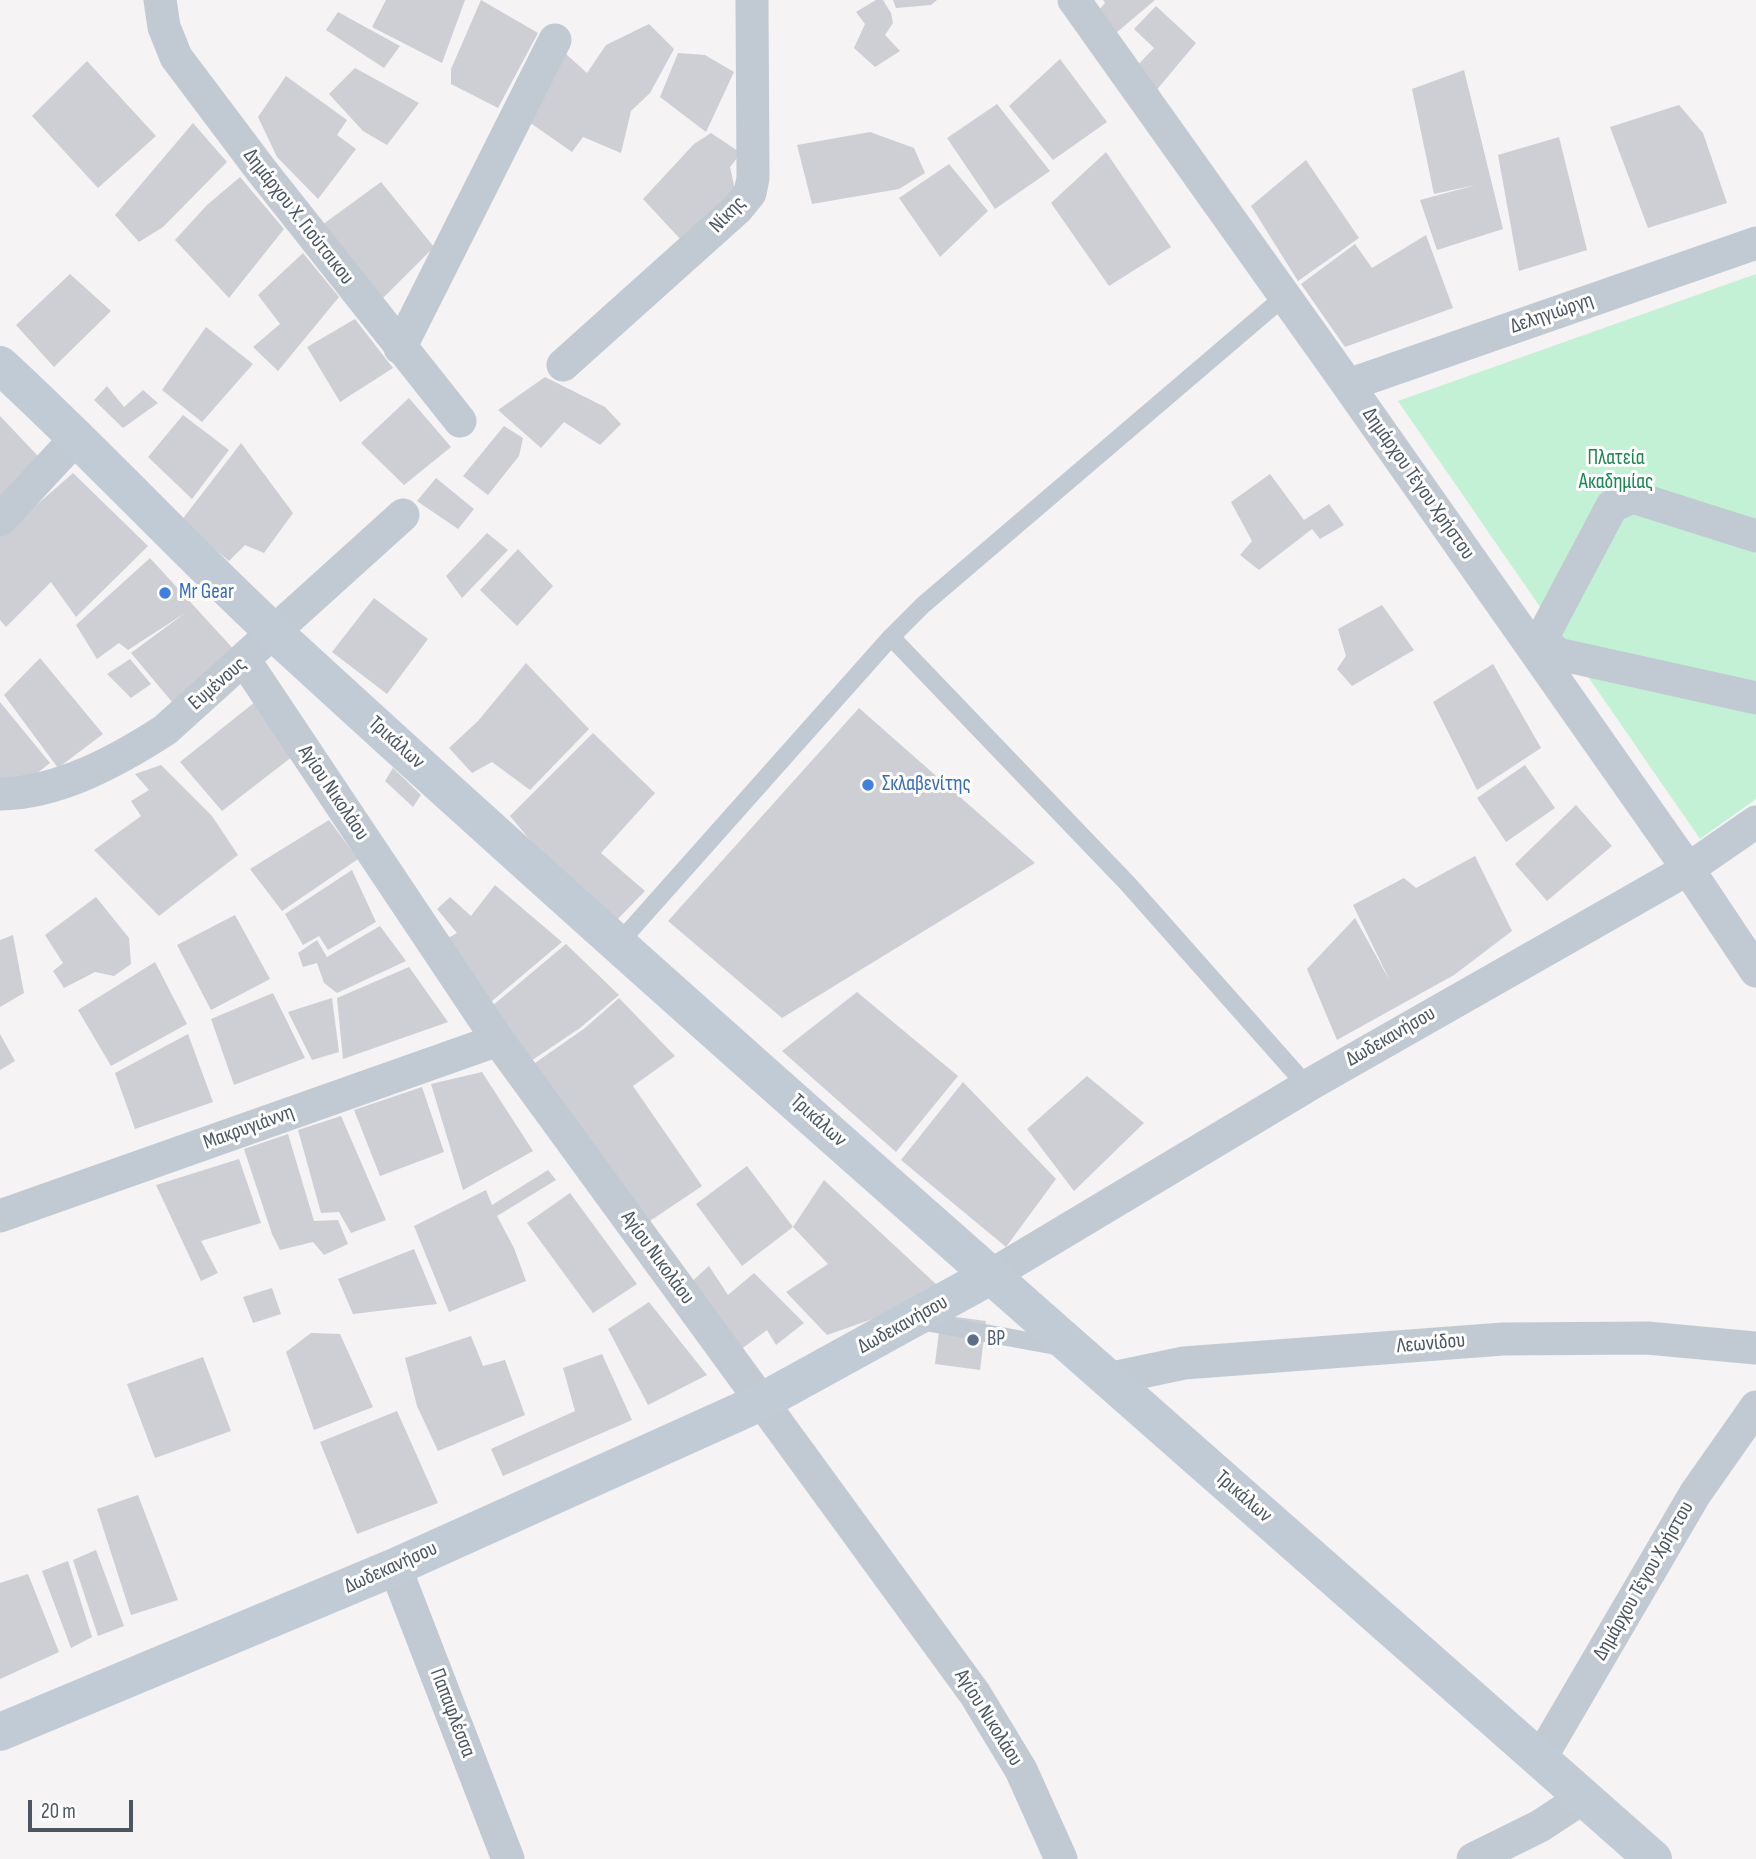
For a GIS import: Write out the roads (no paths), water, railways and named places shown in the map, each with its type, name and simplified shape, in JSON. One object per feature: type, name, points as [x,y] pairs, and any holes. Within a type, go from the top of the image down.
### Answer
[{"type":"main road","name":"Τρικάλων","points":[[0,365],[78,436],[275,633],[618,944],[990,1276],[1653,1859]]},
{"type":"main road","name":"Δωδεκανήσου","points":[[0,1732],[395,1567],[761,1402],[990,1276]]},
{"type":"street","name":"Δημάρχου Χ. Γιούτσικου","points":[[160,0],[164,27],[176,57],[460,421]]},
{"type":"street","name":"Νίκης","points":[[563,365],[737,209],[750,193],[753,178],[752,0]]},
{"type":"street","name":"Δημάρχου Τέγου Χρήστου","points":[[1074,0],[1688,869],[1756,971]]},
{"type":"street","points":[[401,348],[555,40]]},
{"type":"street","name":"Δεληγιώργη","points":[[1348,385],[1756,243]]},
{"type":"street","points":[[0,520],[78,436]]},
{"type":"street","points":[[1756,536],[1633,497],[1612,506],[1541,640],[1558,654],[1756,698]]},
{"type":"street","name":"Ευμένους","points":[[0,794],[49,786],[120,757],[165,730],[245,661],[403,515]]},
{"type":"street","name":"Αγίου Νικολάου","points":[[245,661],[498,1040],[981,1703],[1021,1770],[1061,1859]]},
{"type":"street","name":"Δωδεκανήσου","points":[[990,1276],[1307,1086],[1688,869],[1756,822]]},
{"type":"street","name":"Μακρυγιάννη","points":[[0,1216],[498,1040]]},
{"type":"street","name":"Λεωνίδου","points":[[1108,1379],[1196,1362],[1503,1339],[1647,1338],[1756,1348]]},
{"type":"street","name":"Δημάρχου Τέγου Χρήστου","points":[[1540,1759],[1695,1494],[1756,1407]]},
{"type":"street","name":"Παπαφλέσσα","points":[[395,1567],[508,1859]]},
{"type":"street","points":[[1474,1859],[1540,1826],[1584,1797]]},
{"type":"lane","points":[[618,944],[891,637],[990,547],[1285,296]]},
{"type":"lane","points":[[891,637],[1128,884],[1307,1086]]},
{"type":"lane","points":[[913,1320],[1075,1350]]},
{"type":"place","name":"Mr Gear","points":[[165,593]]},
{"type":"place","name":"Σκλαβενίτης","points":[[868,785]]},
{"type":"place","name":"BP","points":[[973,1340]]},
{"type":"park label","name":"Πλατεία Ακαδημίας","points":[[1616,471]]}]
